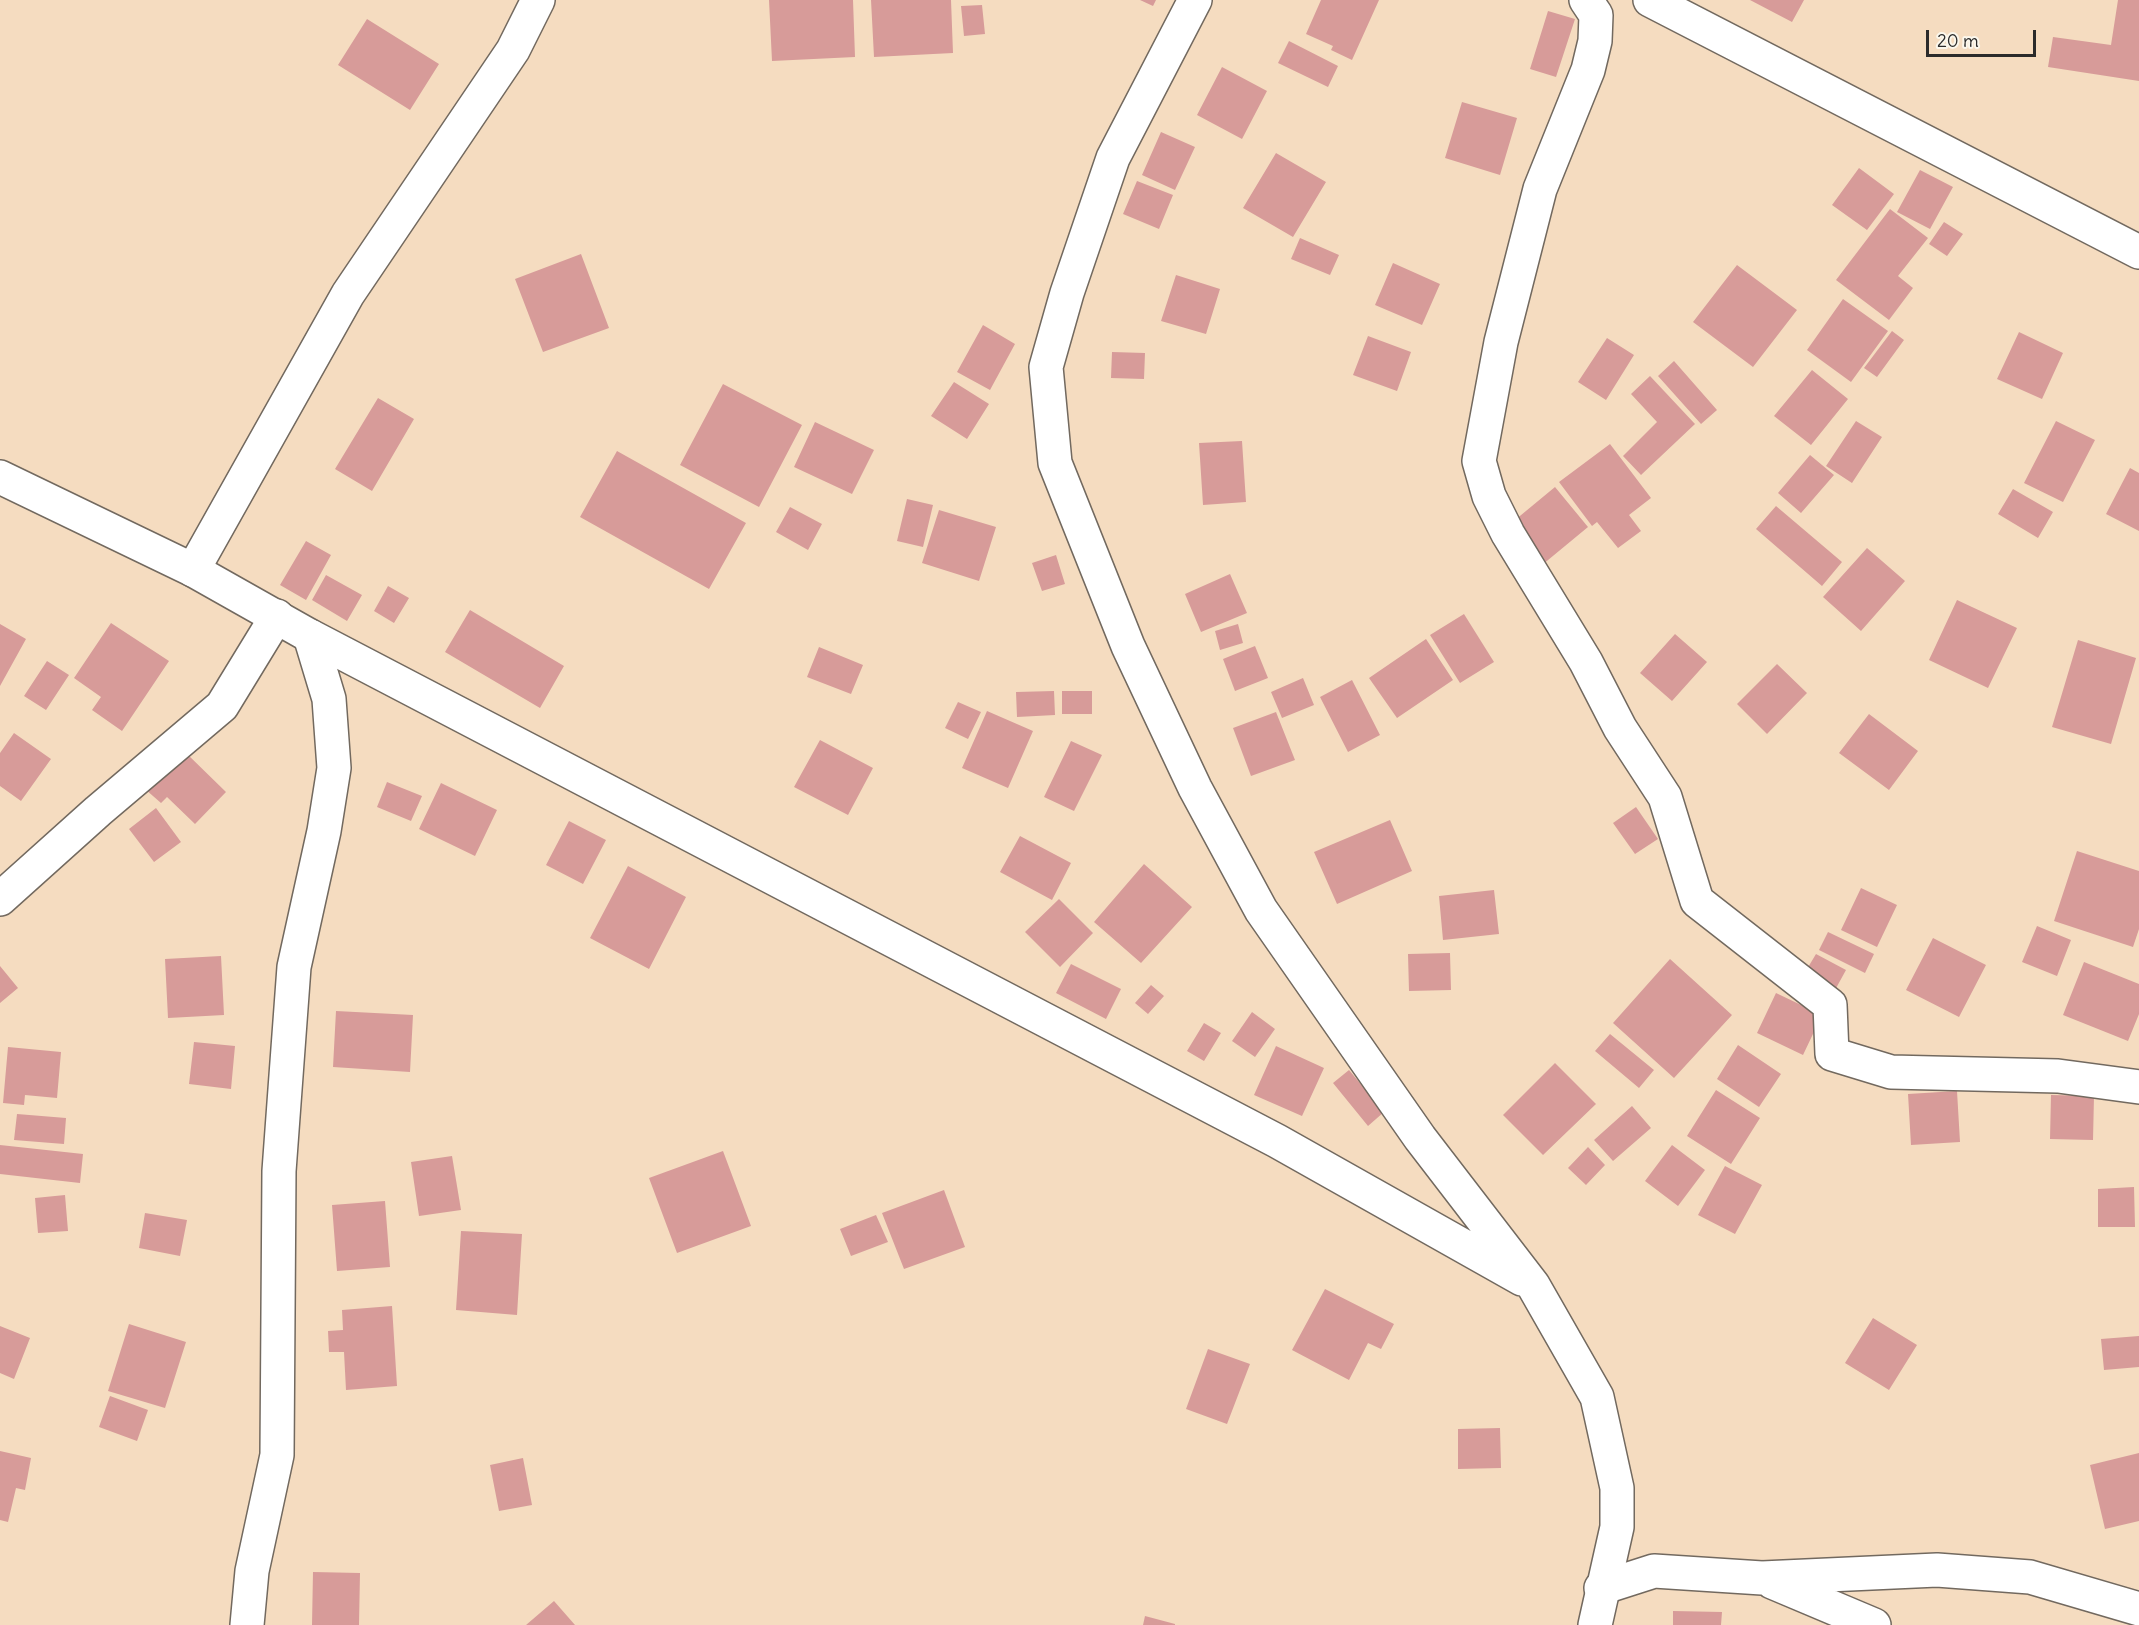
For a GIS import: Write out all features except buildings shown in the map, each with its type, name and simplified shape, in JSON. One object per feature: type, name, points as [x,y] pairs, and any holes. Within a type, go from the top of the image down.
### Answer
[{"type":"street","points":[[193,570],[348,294],[513,50],[538,0]]},
{"type":"street","points":[[1195,0],[1113,158],[1066,293],[1046,367],[1055,463],[1128,646],[1195,788],[1261,910],[1420,1138],[1533,1285],[1597,1397],[1617,1488],[1617,1527],[1601,1588],[1595,1625]]},
{"type":"street","points":[[1586,0],[1596,15],[1595,41],[1588,70],[1540,189],[1501,342],[1482,440],[1479,461],[1489,496],[1508,534],[1586,662],[1620,728],[1665,797],[1697,901],[1830,1005],[1832,1054],[1891,1072],[2058,1076],[2139,1087]]},
{"type":"street","points":[[1650,0],[2139,252]]},
{"type":"street","points":[[0,477],[193,570],[310,636],[1277,1141],[1533,1285]]},
{"type":"street","points":[[0,899],[98,811],[222,706],[277,616]]},
{"type":"street","points":[[247,1625],[252,1571],[277,1455],[279,1172],[294,967],[324,831],[334,768],[329,699],[310,636]]},
{"type":"street","points":[[1601,1588],[1654,1571],[1762,1578],[1937,1570],[2030,1577],[2139,1609]]},
{"type":"street","points":[[1762,1578],[1874,1625]]}]
